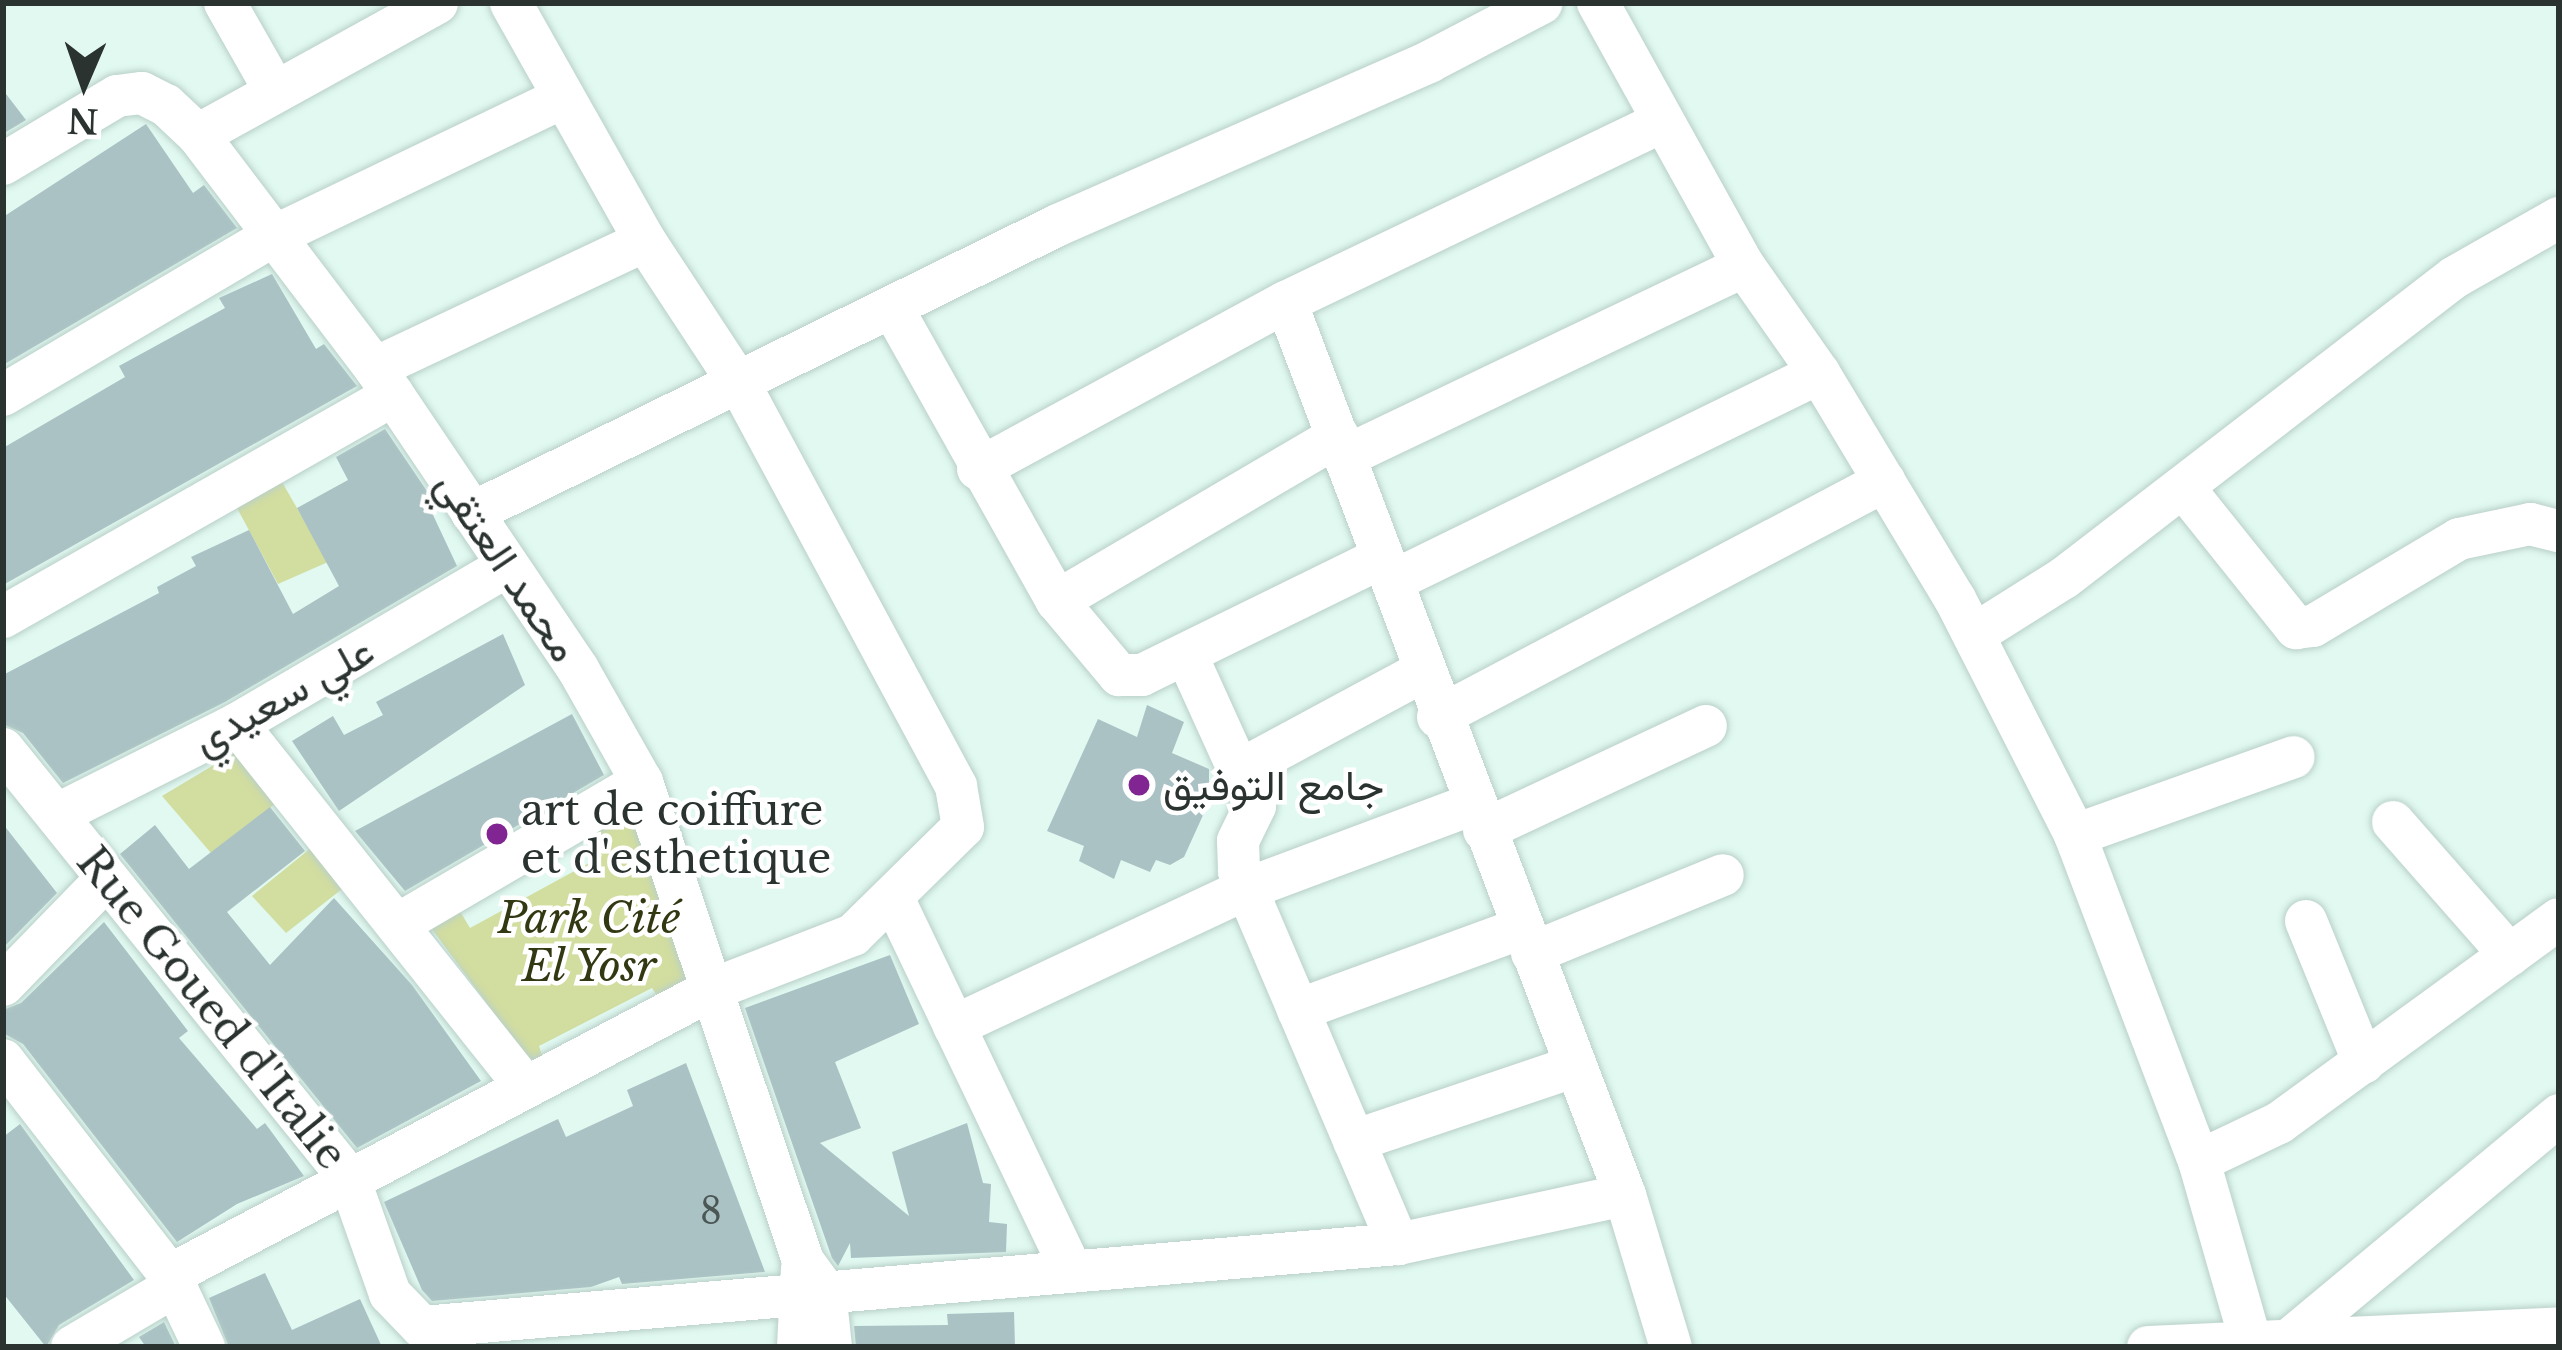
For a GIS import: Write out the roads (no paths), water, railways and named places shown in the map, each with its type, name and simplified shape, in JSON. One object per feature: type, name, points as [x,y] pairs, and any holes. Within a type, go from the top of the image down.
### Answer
[{"type":"street","points":[[225,3],[275,91]]},
{"type":"street","points":[[198,135],[437,3]]},
{"type":"street","points":[[72,1347],[173,1280],[523,1084],[712,989],[853,935],[893,898],[906,876],[955,842],[965,809],[741,387],[645,241],[511,3]]},
{"type":"street","points":[[472,513],[741,387],[1058,225],[1429,62],[1542,3]]},
{"type":"street","points":[[1598,3],[1744,266],[1819,373],[1975,634],[2075,835],[2199,1161],[2276,1341]]},
{"type":"street","name":"محمد العتقي","points":[[3,164],[117,96],[142,93],[198,135],[270,238],[385,381],[504,568],[578,669],[642,782],[831,1347]]},
{"type":"street","points":[[3,395],[270,238],[562,98]]},
{"type":"street","points":[[978,470],[1286,302],[1663,121]]},
{"type":"street","points":[[1975,634],[2065,578],[2422,300],[2559,218]]},
{"type":"street","points":[[3,617],[385,381],[645,241]]},
{"type":"street","points":[[1057,601],[1341,447],[1744,266]]},
{"type":"street","points":[[1286,302],[1388,569],[1438,717],[1625,1195],[1671,1347]]},
{"type":"street","points":[[893,309],[978,470],[1057,601],[1119,675],[1142,675],[1388,569],[1819,373]]},
{"type":"street","points":[[1438,717],[1886,481]]},
{"type":"street","points":[[2183,487],[2296,628],[2313,626],[2459,539],[2530,524],[2559,531]]},
{"type":"street","name":"علي سعيدي","points":[[58,814],[237,724],[504,568]]},
{"type":"street","points":[[1186,654],[1256,806],[1236,850],[1246,889],[1398,1244]]},
{"type":"street","points":[[1240,770],[1422,672]]},
{"type":"street","points":[[237,724],[402,922],[523,1084]]},
{"type":"street","points":[[955,1026],[1246,889],[1479,817],[1706,726]]},
{"type":"street","name":"Rue Goued d'Italie","points":[[3,749],[350,1178],[390,1294],[422,1327],[808,1282]]},
{"type":"street","points":[[2075,835],[2294,757]]},
{"type":"street","points":[[402,922],[642,782]]},
{"type":"street","points":[[2393,822],[2510,955]]},
{"type":"street","points":[[1298,1010],[1723,875]]},
{"type":"street","points":[[3,985],[107,878]]},
{"type":"street","points":[[893,898],[1072,1271]]},
{"type":"street","points":[[2199,1161],[2279,1123],[2559,919]]},
{"type":"street","points":[[2306,921],[2364,1063]]},
{"type":"street","points":[[3,1060],[173,1280],[204,1347]]},
{"type":"street","points":[[1354,1142],[1576,1066]]},
{"type":"street","points":[[2276,1341],[2559,1115]]},
{"type":"street","points":[[808,1282],[1072,1271],[1398,1244],[1625,1195]]},
{"type":"street","name":"محمد العتقي","points":[[798,1347],[808,1282]]},
{"type":"street","points":[[2175,1346],[2457,1341],[2559,1328]]},
{"type":"place","name":"جامع التوفيق","points":[[1139,785]]},
{"type":"place","name":"art de coiffure et d'esthetique","points":[[497,834]]},
{"type":"park label","name":"Park Cité El Yosr","points":[[589,942]]}]
